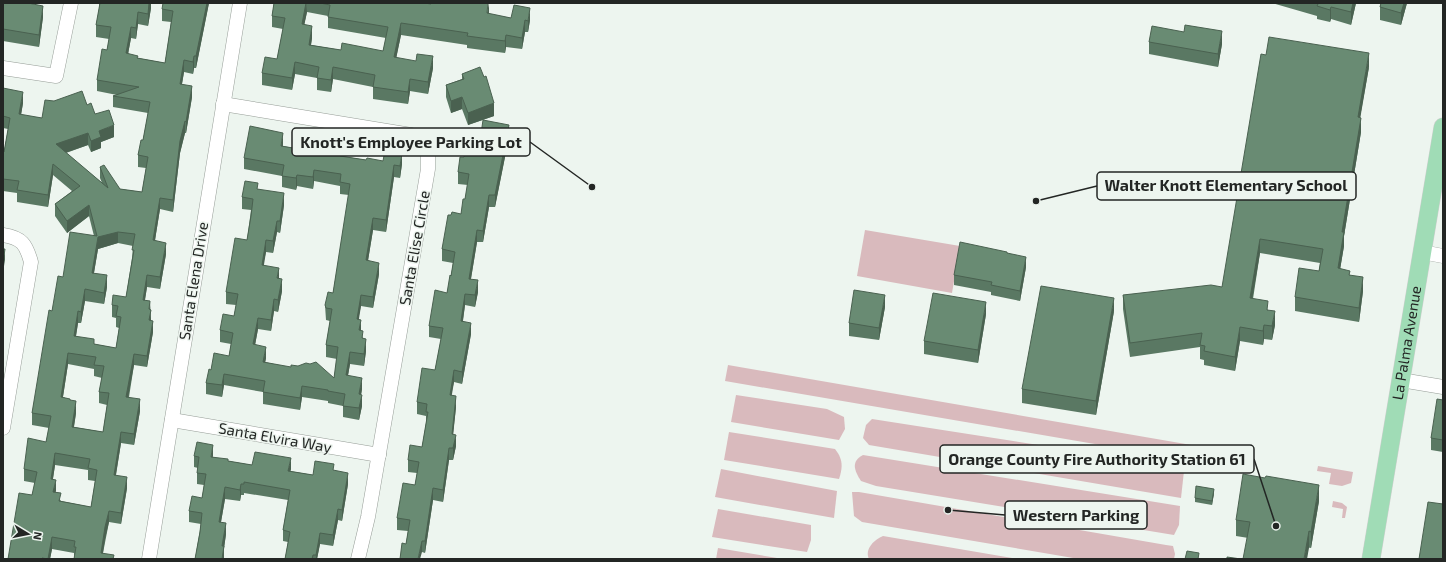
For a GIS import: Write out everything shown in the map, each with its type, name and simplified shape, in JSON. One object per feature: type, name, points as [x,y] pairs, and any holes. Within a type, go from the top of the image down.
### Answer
[{"type":"main road","name":"La Palma Avenue","points":[[1371,559],[1443,127]]},
{"type":"street","points":[[3,68],[56,76],[71,3]]},
{"type":"street","name":"Santa Elena Drive","points":[[149,559],[240,3]]},
{"type":"street","name":"Santa Elise Circle","points":[[223,104],[411,135],[428,142],[428,170],[379,456],[368,517],[358,559]]},
{"type":"street","points":[[3,235],[14,237],[26,247],[31,262],[3,428]]},
{"type":"street","points":[[1422,252],[1443,256]]},
{"type":"street","points":[[1401,380],[1443,387]]},
{"type":"street","name":"Santa Elvira Way","points":[[172,420],[379,456]]},
{"type":"shaded area","points":[[865,230],[960,246],[952,293],[857,276]]},
{"type":"shaded area","points":[[728,365],[1203,447],[1200,462],[725,381]]},
{"type":"shaded area","points":[[736,395],[827,409],[844,417],[845,429],[839,440],[731,422]]},
{"type":"shaded area","points":[[872,419],[1180,467],[1184,471],[1181,498],[869,445],[863,438],[866,425]]},
{"type":"shaded area","points":[[729,432],[835,449],[840,456],[842,463],[839,479],[724,460]]},
{"type":"shaded area","points":[[863,455],[1180,506],[1179,525],[1174,535],[876,486],[861,481],[857,474],[855,464],[856,461]]},
{"type":"shaded area","points":[[1318,466],[1353,472],[1351,483],[1342,486],[1329,484],[1331,473],[1317,471]]},
{"type":"shaded area","points":[[721,469],[837,491],[834,518],[715,497]]},
{"type":"shaded area","points":[[852,492],[1173,546],[1175,554],[1174,559],[1079,559],[862,522],[854,516]]},
{"type":"shaded area","points":[[1333,501],[1342,503],[1347,507],[1345,518],[1342,518],[1343,509],[1332,507]]},
{"type":"shaded area","points":[[718,509],[811,525],[811,540],[807,552],[712,537]]},
{"type":"shaded area","points":[[883,536],[1018,559],[869,559],[869,548],[877,539]]},
{"type":"shaded area","points":[[718,548],[783,559],[716,559]]},
{"type":"building","points":[[3,3],[28,3],[43,6],[39,35],[3,29]]},
{"type":"building","points":[[100,3],[149,3],[148,14],[138,12],[136,28],[131,27],[126,53],[138,56],[137,58],[165,63],[173,11],[162,9],[163,3],[207,3],[196,56],[194,56],[193,62],[184,60],[180,84],[192,86],[186,122],[185,121],[180,141],[173,200],[160,198],[153,240],[166,243],[160,277],[147,275],[143,300],[150,301],[149,309],[151,310],[149,320],[153,321],[147,356],[134,354],[126,397],[140,399],[134,434],[121,432],[114,475],[127,477],[121,513],[109,511],[101,553],[114,555],[113,559],[74,559],[76,547],[74,547],[75,541],[52,537],[48,559],[8,559],[19,493],[32,495],[37,472],[24,469],[28,438],[46,442],[51,416],[32,413],[49,310],[52,311],[58,276],[63,277],[70,232],[97,236],[89,205],[67,221],[55,204],[80,186],[53,164],[48,195],[17,190],[19,181],[3,179],[3,153],[10,118],[3,116],[3,88],[23,92],[19,114],[42,118],[45,100],[54,101],[82,91],[87,105],[91,103],[95,114],[109,110],[114,125],[99,131],[101,137],[91,141],[88,133],[56,144],[108,188],[100,167],[104,165],[120,189],[142,192],[148,157],[138,155],[141,140],[143,140],[150,102],[113,96],[139,87],[97,80],[102,49],[107,50],[111,27],[96,25]],"holes":[[[118,232],[135,234],[132,250],[134,250],[126,297],[113,295],[112,305],[118,306],[116,316],[121,317],[116,348],[94,344],[94,339],[74,336],[78,311],[81,312],[85,289],[104,293],[107,275],[92,273],[98,237]],[[68,353],[96,357],[94,365],[104,366],[99,392],[109,393],[103,432],[72,427],[76,401],[61,397]],[[55,453],[90,459],[88,468],[97,470],[91,507],[59,501],[61,493],[53,492],[56,480],[51,479]]]},
{"type":"building","points":[[274,3],[306,3],[302,24],[312,26],[309,45],[341,50],[342,43],[383,51],[388,27],[328,17],[330,5],[320,3],[488,3],[487,13],[511,18],[514,5],[530,8],[528,21],[525,20],[522,38],[506,35],[505,41],[467,36],[468,33],[401,23],[394,57],[416,61],[417,54],[433,56],[428,82],[410,79],[408,92],[373,87],[375,75],[333,67],[331,80],[317,78],[319,67],[295,62],[292,78],[262,73],[265,57],[277,59],[285,18],[272,16]]},
{"type":"building","points":[[1315,3],[1353,3],[1351,12],[1331,7],[1330,10],[1317,6],[1318,4]]},
{"type":"building","points":[[1381,3],[1404,3],[1401,13],[1380,7]]},
{"type":"building","points":[[1185,25],[1222,31],[1218,54],[1149,42],[1152,26],[1184,32]]},
{"type":"building","points":[[1269,37],[1369,53],[1358,117],[1361,118],[1342,232],[1344,232],[1338,268],[1350,271],[1349,275],[1363,277],[1359,308],[1295,297],[1299,268],[1319,271],[1323,249],[1260,239],[1250,298],[1268,301],[1267,310],[1275,311],[1272,326],[1264,325],[1263,331],[1240,327],[1235,357],[1204,351],[1205,346],[1200,345],[1202,333],[1130,343],[1123,295],[1211,285],[1222,287],[1261,54],[1266,55]]},
{"type":"building","points":[[480,67],[484,77],[486,76],[494,103],[468,113],[462,97],[451,101],[446,85],[464,79],[462,74]]},
{"type":"building","points":[[483,120],[509,125],[495,195],[489,195],[483,231],[477,230],[469,279],[478,280],[475,295],[465,294],[461,321],[471,323],[462,372],[454,370],[450,395],[456,396],[452,434],[456,435],[453,448],[449,448],[443,490],[433,488],[425,541],[422,541],[418,559],[400,559],[402,543],[406,544],[410,520],[397,518],[403,483],[415,485],[419,462],[408,460],[410,445],[422,447],[428,412],[426,412],[427,404],[417,402],[422,368],[435,370],[443,328],[429,326],[435,290],[447,293],[455,252],[442,249],[448,215],[451,215],[452,212],[461,214],[469,174],[458,172],[460,157],[464,157],[467,138],[480,141]]},
{"type":"building","points":[[250,126],[283,133],[281,146],[305,150],[307,136],[343,143],[340,156],[383,161],[385,150],[402,153],[400,166],[394,165],[386,220],[373,218],[366,260],[379,263],[373,297],[361,295],[357,319],[361,320],[359,330],[363,331],[362,338],[366,339],[364,354],[350,352],[346,375],[362,378],[359,394],[362,395],[359,408],[343,406],[345,394],[328,390],[302,386],[300,398],[263,392],[265,381],[224,374],[222,385],[206,383],[209,369],[211,370],[214,353],[229,356],[233,333],[220,330],[223,314],[234,316],[238,294],[226,292],[235,238],[247,240],[253,199],[242,197],[245,181],[258,183],[257,189],[284,193],[280,221],[277,221],[273,241],[266,240],[262,265],[279,268],[277,278],[282,279],[278,300],[274,299],[271,320],[258,318],[253,344],[266,347],[263,362],[291,367],[291,365],[298,366],[316,362],[334,378],[338,347],[326,345],[332,309],[326,308],[325,305],[328,292],[333,293],[350,184],[340,182],[341,174],[314,170],[313,177],[297,175],[296,178],[282,176],[284,165],[244,158]]},
{"type":"building","points":[[960,242],[1026,257],[1020,291],[991,285],[992,282],[954,275]]},
{"type":"building","points":[[3,249],[5,249],[3,262]]},
{"type":"building","points":[[1041,286],[1114,298],[1096,401],[1022,389]]},
{"type":"building","points":[[854,290],[885,295],[879,328],[849,323]]},
{"type":"building","points":[[933,293],[986,302],[978,350],[924,341]]},
{"type":"building","points":[[1437,399],[1443,400],[1443,440],[1431,438]]},
{"type":"building","points":[[197,442],[213,445],[211,457],[228,459],[228,461],[252,465],[255,452],[291,458],[288,471],[313,475],[315,461],[334,464],[333,470],[348,473],[342,510],[338,509],[333,535],[320,533],[316,555],[313,555],[312,559],[285,559],[290,532],[283,530],[290,490],[244,482],[244,484],[241,484],[240,490],[225,487],[219,522],[226,523],[222,546],[224,546],[222,559],[195,559],[202,513],[189,511],[192,496],[202,498],[206,474],[197,473],[199,457],[194,456]]},
{"type":"building","points":[[1243,474],[1265,478],[1266,476],[1319,485],[1311,532],[1309,531],[1304,559],[1243,559],[1250,522],[1236,520]]},
{"type":"building","points":[[1196,486],[1214,489],[1212,501],[1195,498]]},
{"type":"building","points":[[1428,502],[1443,504],[1443,559],[1419,559]]},
{"type":"building","points":[[1187,551],[1199,553],[1198,559],[1185,559]]},
{"type":"building","points":[[1227,557],[1241,559],[1227,559]]},
{"type":"place","name":"Knott's Employee Parking Lot","points":[[592,187]]},
{"type":"place","name":"Walter Knott Elementary School","points":[[1036,201]]},
{"type":"place","name":"Western Parking","points":[[948,510]]},
{"type":"place","name":"Orange County Fire Authority Station 61","points":[[1276,526]]}]
